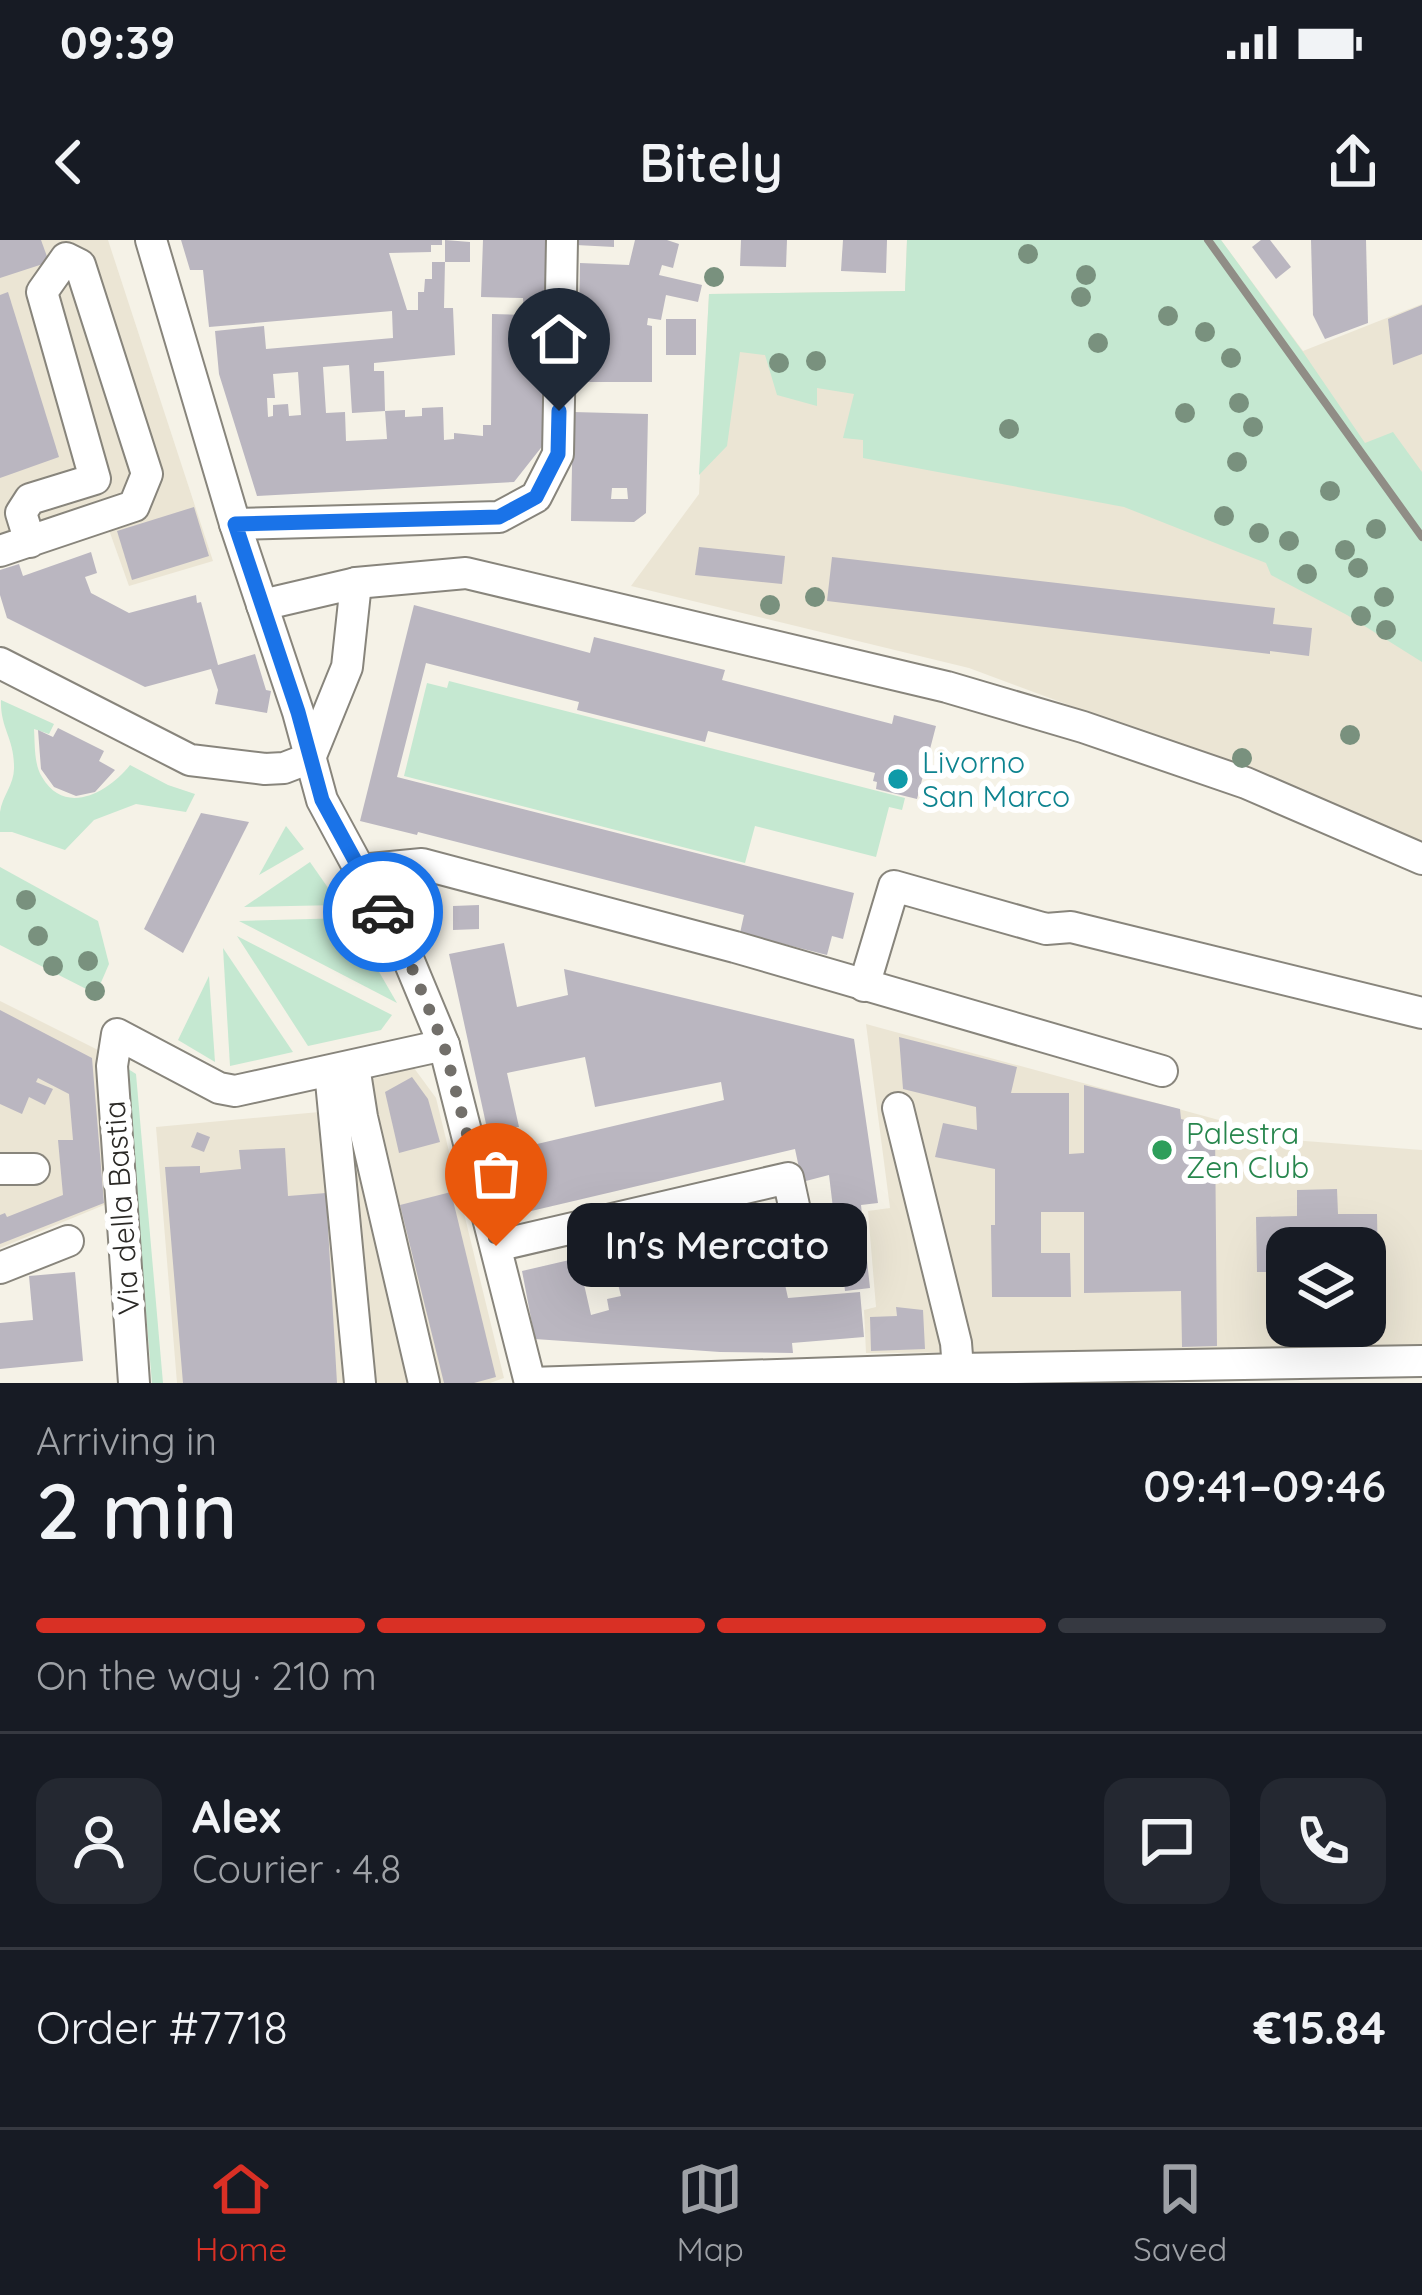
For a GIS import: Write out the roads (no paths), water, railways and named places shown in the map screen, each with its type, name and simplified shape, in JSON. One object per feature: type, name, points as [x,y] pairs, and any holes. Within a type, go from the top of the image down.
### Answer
[{"type":"street","points":[[151,240],[322,800],[409,961],[444,1045],[530,1383],[958,1369],[1051,1375],[1422,1360]]},
{"type":"street","points":[[235,524],[499,517],[536,497],[558,454],[562,240]]},
{"type":"street","points":[[0,551],[30,542],[134,506],[147,474],[80,265],[66,258],[42,292],[95,478],[30,499],[21,513],[30,542]]},
{"type":"street","points":[[262,605],[356,583],[466,573],[947,687],[1083,727],[1246,783],[1422,859]]},
{"type":"street","points":[[0,663],[190,760],[284,768],[310,758],[347,667],[356,583]]},
{"type":"street","points":[[360,870],[422,864],[735,947],[1162,1071]]},
{"type":"street","points":[[864,986],[894,886],[1046,929],[1071,927],[1422,1013]]},
{"type":"street","name":"Via della Bastia","points":[[134,1383],[112,1066],[117,1034],[219,1088],[235,1090],[342,1068]]},
{"type":"street","points":[[342,1068],[444,1045]]},
{"type":"street","points":[[342,1068],[360,1383]]},
{"type":"street","points":[[342,1068],[362,1118],[424,1383]]},
{"type":"street","points":[[898,1108],[956,1343],[958,1369]]},
{"type":"street","points":[[0,1168],[34,1169]]},
{"type":"street","points":[[496,1246],[788,1178],[801,1238]]},
{"type":"street","points":[[0,1268],[68,1241]]},
{"type":"railway","points":[[1208,240],[1422,537]]},
{"type":"place","name":"Livorno San Marco","points":[[898,779]]},
{"type":"place","name":"Palestra Zen Club","points":[[1162,1150]]},
{"type":"place","name":"In's Mercato","points":[[496,1246]]}]
